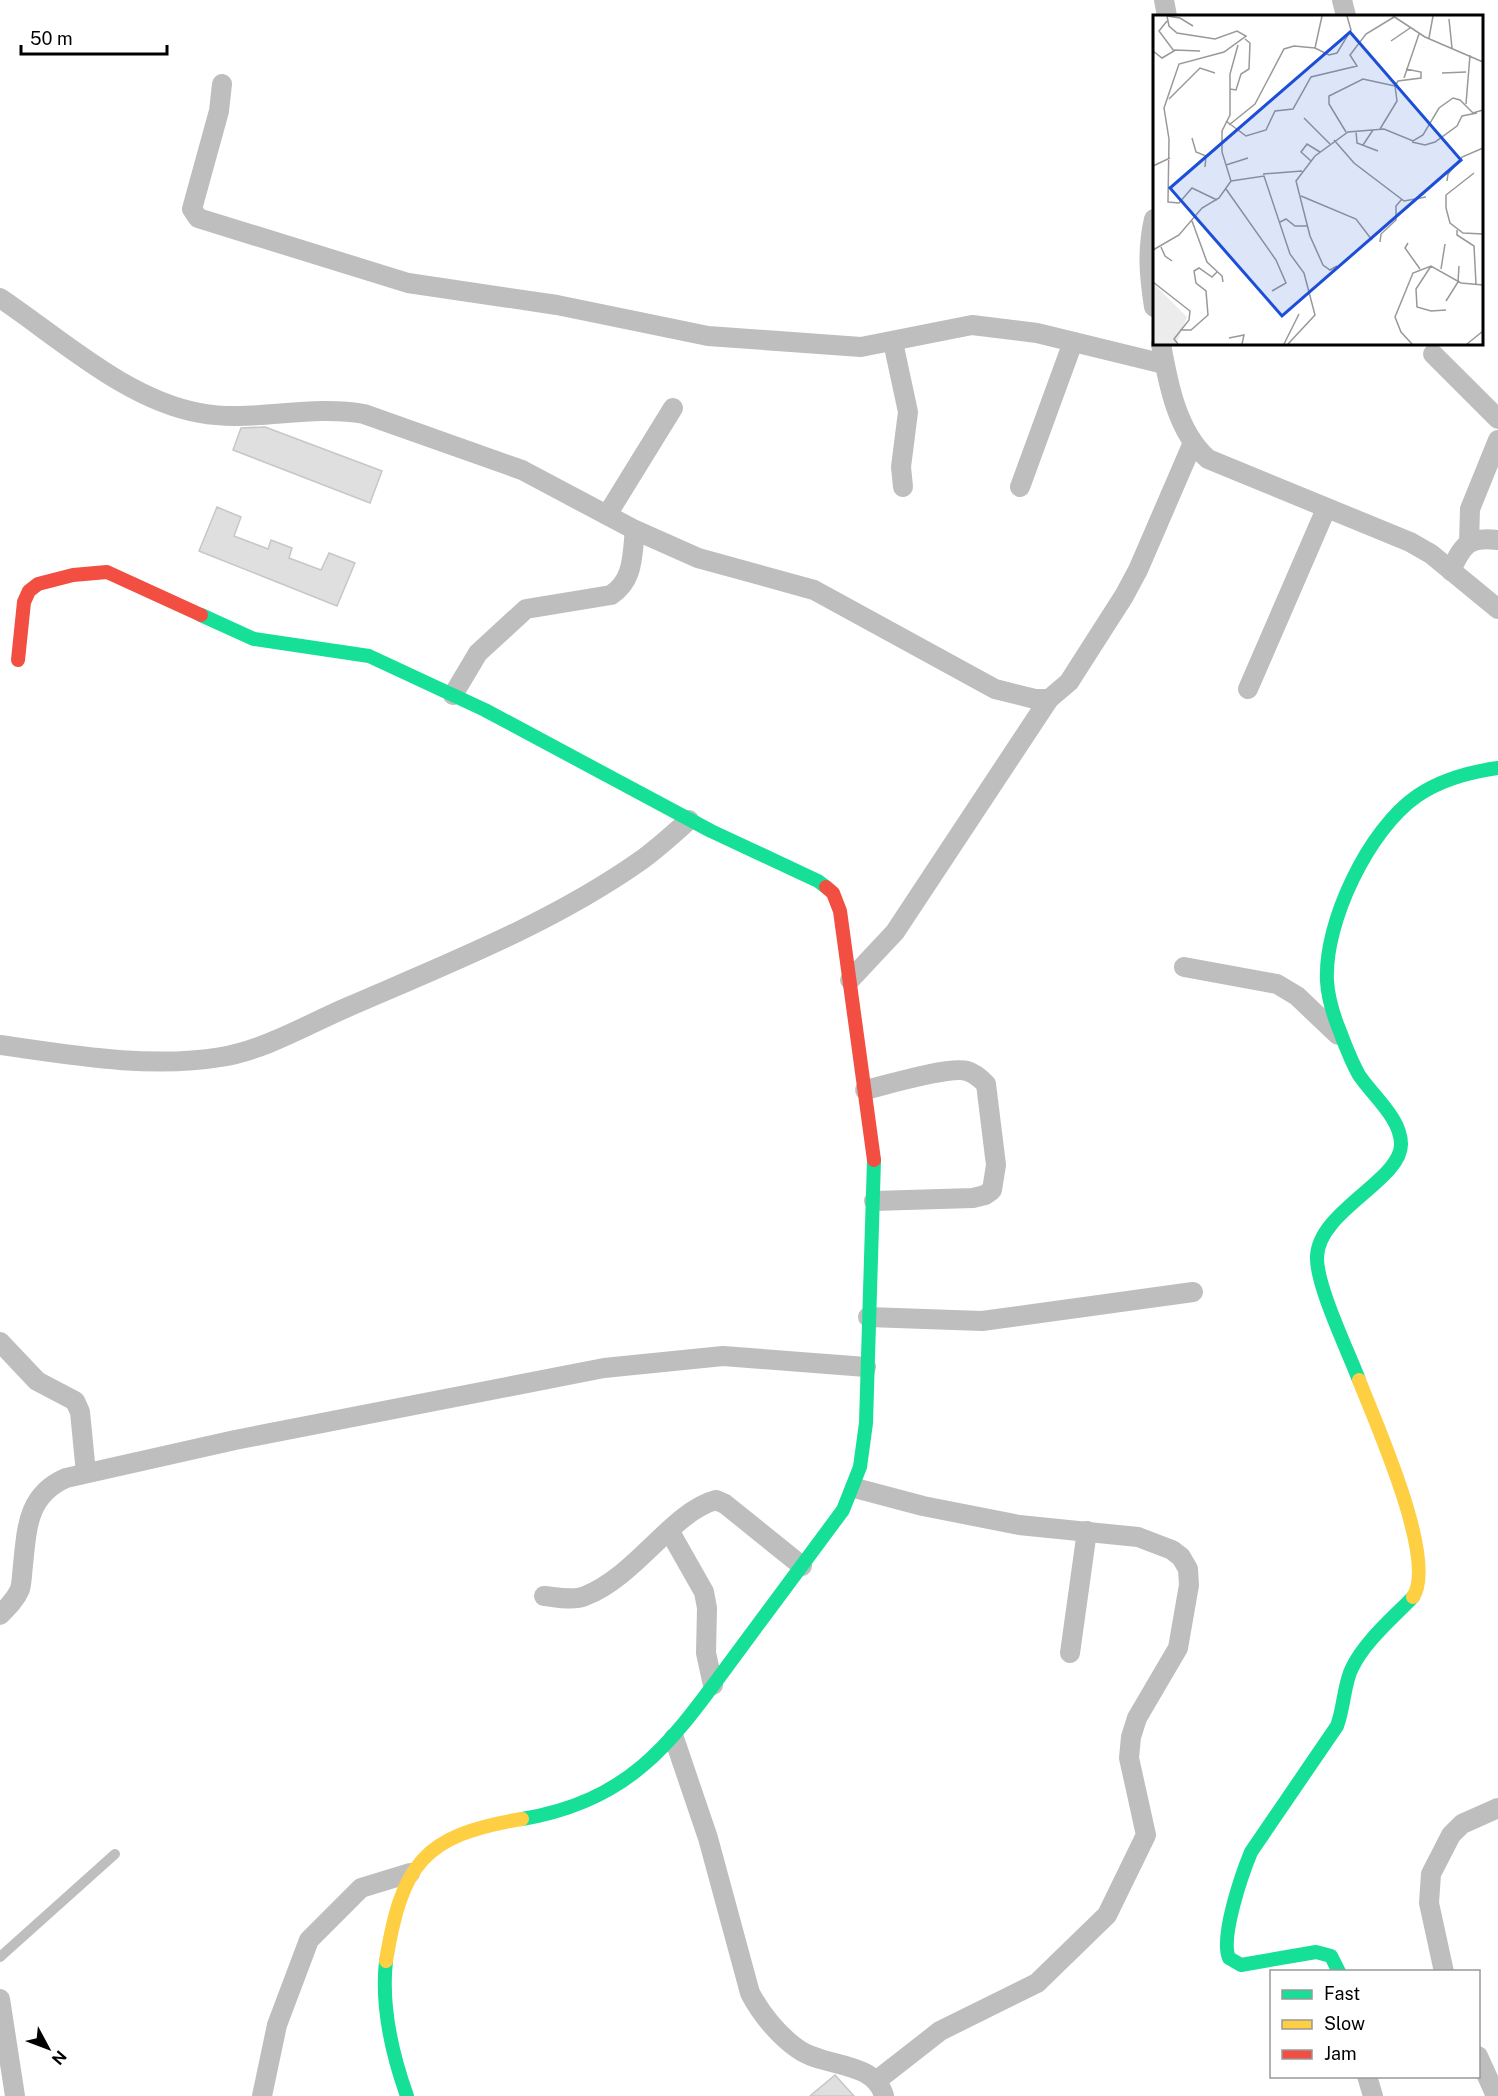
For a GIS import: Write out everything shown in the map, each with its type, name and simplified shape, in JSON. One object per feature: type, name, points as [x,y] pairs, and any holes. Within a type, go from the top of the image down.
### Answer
[{"type":"street","points":[[1164,0],[1167,15]]},
{"type":"street","points":[[1342,0],[1346,15]]},
{"type":"street","points":[[222,84],[219,111],[192,209],[198,218],[208,223],[245,231],[408,283],[557,305],[708,336],[861,347],[972,325],[1037,333],[1164,364]]},
{"type":"street","points":[[1151,242],[1148,267],[1153,296]]},
{"type":"street","points":[[0,298],[128,387],[156,401],[201,414],[338,409],[364,414],[522,470],[635,530],[698,558],[814,590],[994,689],[1026,697],[1049,699]]},
{"type":"street","points":[[893,342],[908,412],[901,467],[903,487]]},
{"type":"street","points":[[1020,487],[1072,342]]},
{"type":"street","points":[[1161,345],[1164,364],[1182,423],[1192,445],[1208,459],[1230,470],[1410,542],[1431,554],[1498,609]]},
{"type":"street","points":[[1433,354],[1498,419]]},
{"type":"street","points":[[607,514],[673,408]]},
{"type":"street","points":[[1468,543],[1470,509],[1498,440]]},
{"type":"street","points":[[850,980],[894,932],[1049,699],[1069,682],[1124,596],[1192,445]]},
{"type":"street","points":[[1248,689],[1326,508]]},
{"type":"street","points":[[453,695],[478,653],[526,609],[611,595],[621,589],[630,575],[635,530]]},
{"type":"street","points":[[1451,571],[1458,554],[1468,543],[1483,538],[1498,540]]},
{"type":"street","points":[[18,660],[24,602],[29,591],[38,584],[73,575],[107,572],[254,639],[369,656],[453,695],[689,820],[818,881],[833,892],[840,910],[874,1152],[865,1446],[855,1488],[843,1510],[674,1738],[653,1758],[591,1801],[564,1811],[469,1831],[449,1838],[417,1863],[410,1874],[385,1961],[384,1986],[407,2096]]},
{"type":"street","points":[[1338,1970],[1331,1956],[1317,1952],[1241,1965],[1232,1962],[1227,1956],[1226,1944],[1243,1871],[1251,1852],[1337,1726],[1344,1709],[1351,1670],[1364,1650],[1415,1594],[1420,1574],[1420,1560],[1403,1495],[1318,1273],[1316,1255],[1319,1244],[1329,1228],[1390,1168],[1399,1157],[1402,1146],[1398,1130],[1358,1071],[1330,1001],[1327,984],[1338,918],[1345,894],[1389,820],[1406,804],[1447,778],[1498,768]]},
{"type":"street","points":[[0,1045],[104,1060],[223,1057],[264,1044],[462,957],[560,909],[641,860],[689,820]]},
{"type":"street","points":[[1184,967],[1277,984],[1297,996],[1346,1043]]},
{"type":"street","points":[[1297,996],[1327,984]]},
{"type":"street","points":[[865,1090],[948,1071],[966,1070],[977,1076],[986,1084],[996,1165],[992,1190],[985,1195],[973,1198],[874,1201]]},
{"type":"street","points":[[868,1317],[982,1321],[1193,1292]]},
{"type":"street","points":[[0,1342],[37,1381],[75,1401],[80,1412],[86,1473]]},
{"type":"street","points":[[0,1615],[12,1603],[20,1588],[27,1525],[43,1491],[66,1478],[235,1440],[604,1368],[723,1356],[866,1367]]},
{"type":"street","points":[[674,1738],[708,1838],[750,1994],[759,2011],[799,2050],[866,2073],[880,2088],[940,2031],[1037,1983],[1107,1915],[1143,1845],[1146,1826],[1129,1758],[1131,1737],[1137,1718],[1178,1648],[1183,1632],[1190,1586],[1188,1569],[1181,1557],[1172,1550],[1138,1537],[1019,1524],[923,1506],[855,1488]]},
{"type":"street","points":[[543,1596],[585,1596],[625,1572],[699,1504],[716,1500],[725,1504],[802,1566]]},
{"type":"street","points":[[1070,1653],[1087,1530]]},
{"type":"street","points":[[670,1532],[704,1592],[708,1608],[706,1653],[713,1685]]},
{"type":"street","points":[[1444,1970],[1429,1903],[1431,1874],[1451,1834],[1462,1824],[1498,1808]]},
{"type":"street","points":[[262,2096],[277,2025],[309,1940],[361,1888],[410,1874]]},
{"type":"street","points":[[0,1999],[15,2096]]},
{"type":"street","points":[[1480,2058],[1496,2096]]},
{"type":"street","points":[[1368,2078],[1373,2096]]},
{"type":"lane","points":[[0,1957],[115,1854]]},
{"type":"building","points":[[265,427],[382,471],[370,503],[233,450],[241,428]]},
{"type":"building","points":[[217,507],[241,517],[234,536],[268,549],[271,540],[292,548],[289,558],[321,570],[329,553],[355,563],[337,606],[199,551]]},
{"type":"building","points":[[835,2075],[854,2096],[810,2096]]},
{"type":"traffic: fast","points":[[201,615],[254,639],[369,656],[485,710],[711,831],[818,881],[826,887]]},
{"type":"traffic: fast","points":[[1359,1380],[1327,1301],[1317,1257],[1321,1240],[1331,1225],[1388,1170],[1398,1157],[1401,1144],[1400,1134],[1391,1116],[1356,1070],[1333,1012],[1327,981],[1328,957],[1333,932],[1353,879],[1367,853],[1399,811],[1426,790],[1446,781],[1466,774],[1498,768]]},
{"type":"traffic: fast","points":[[522,1819],[562,1810],[596,1797],[625,1780],[650,1759],[695,1709],[843,1510],[860,1467],[866,1423],[874,1160]]},
{"type":"traffic: fast","points":[[1338,1970],[1331,1956],[1316,1952],[1241,1965],[1229,1958],[1227,1936],[1230,1921],[1251,1852],[1337,1726],[1352,1668],[1364,1648],[1413,1597]]},
{"type":"traffic: fast","points":[[386,1961],[386,2012],[397,2064],[407,2096]]},
{"type":"traffic: slow","points":[[1359,1380],[1390,1457],[1411,1523],[1419,1579],[1413,1597]]},
{"type":"traffic: slow","points":[[386,1961],[400,1900],[410,1878],[423,1860],[440,1845],[461,1834],[522,1819]]},
{"type":"traffic: jam","points":[[18,660],[24,602],[29,591],[38,584],[73,575],[107,572],[201,615]]},
{"type":"traffic: jam","points":[[826,887],[833,893],[840,911],[874,1160]]}]
